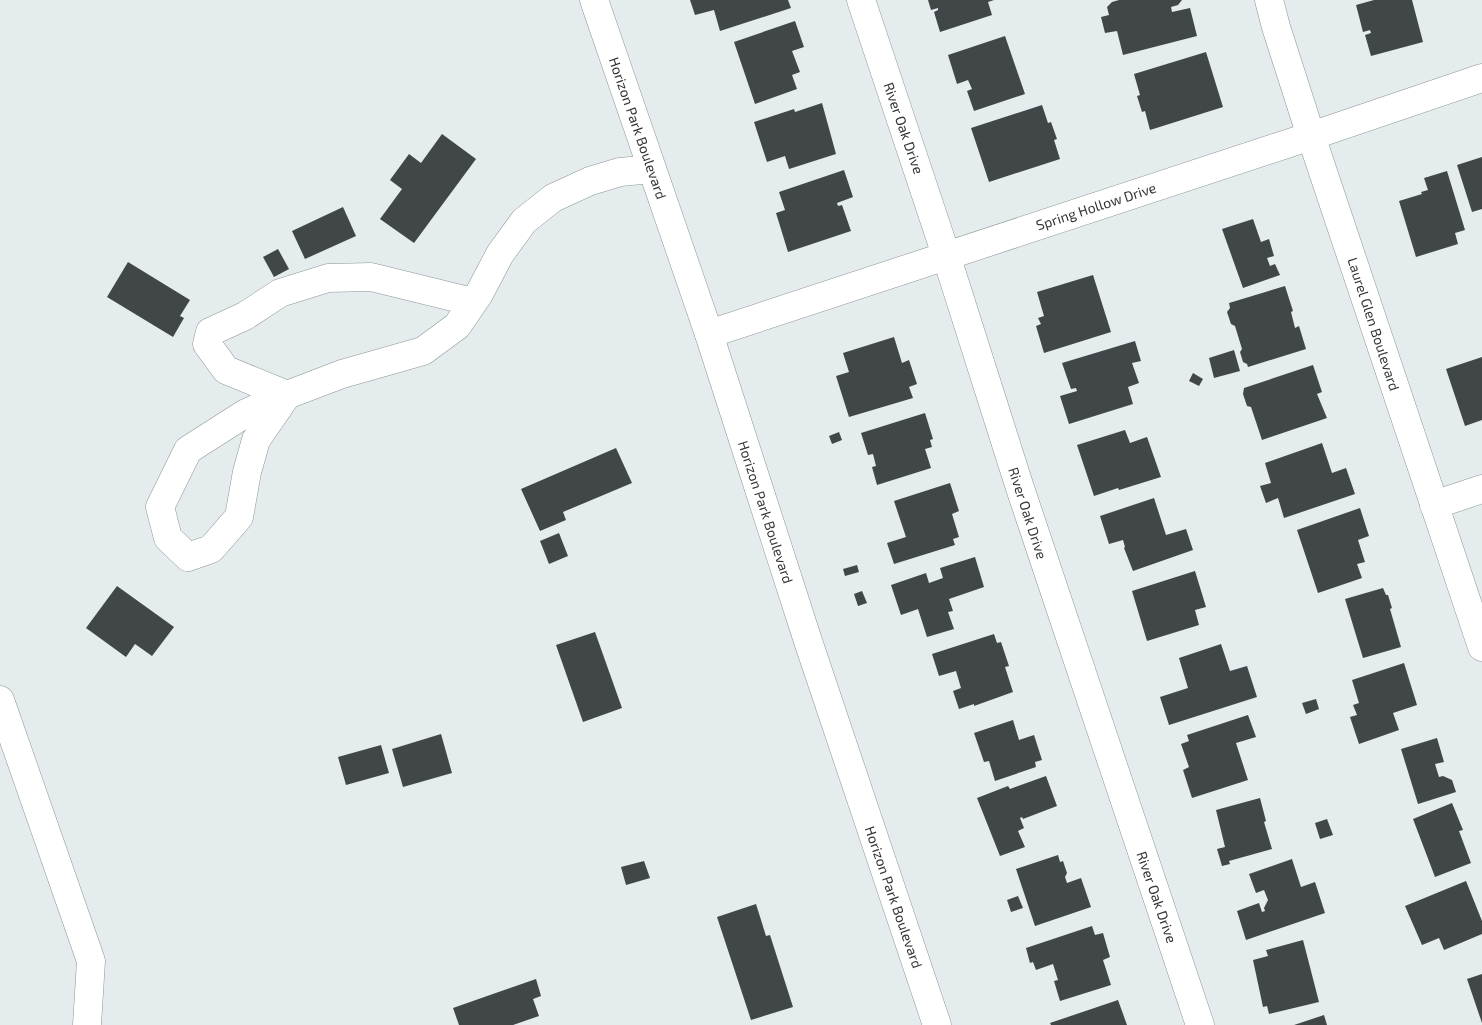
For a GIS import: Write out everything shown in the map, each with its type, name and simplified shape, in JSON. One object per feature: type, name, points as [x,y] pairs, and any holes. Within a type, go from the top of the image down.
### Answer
[{"type":"street","name":"Horizon Park Boulevard","points":[[594,0],[709,334],[808,641],[937,1025]]},
{"type":"street","name":"River Oak Drive","points":[[861,0],[946,255],[1020,488],[1200,1025]]},
{"type":"street","name":"Laurel Glen Boulevard","points":[[1269,0],[1311,136],[1482,647]]},
{"type":"street","name":"Spring Hollow Drive","points":[[709,334],[1482,78]]},
{"type":"street","points":[[287,395],[256,440],[247,472],[240,517],[211,549],[188,557],[168,538],[160,506],[188,450],[246,413],[287,395],[342,374],[423,350],[457,326],[500,254],[524,221],[554,198],[590,181],[620,172],[652,169]]},
{"type":"street","points":[[287,395],[226,370],[207,344],[210,332],[245,316],[280,292],[328,278],[371,277],[473,302]]},
{"type":"street","points":[[1434,505],[1482,489]]},
{"type":"street","points":[[0,700],[91,960],[87,1025]]},
{"type":"building","points":[[690,0],[788,0],[791,8],[720,31],[714,10],[695,15]]},
{"type":"building","points":[[928,0],[994,0],[988,2],[992,15],[940,32],[934,12],[938,8],[931,10]]},
{"type":"building","points":[[1119,0],[1182,0],[1178,5],[1171,7],[1172,12],[1190,8],[1197,36],[1123,55],[1117,31],[1105,33],[1101,17],[1109,15],[1107,7],[1112,2]]},
{"type":"building","points":[[1374,0],[1412,0],[1423,42],[1371,56],[1365,35],[1371,33],[1370,30],[1363,32],[1356,5]]},
{"type":"building","points":[[795,21],[804,47],[792,51],[800,72],[792,75],[797,89],[755,104],[734,42]]},
{"type":"building","points":[[1005,36],[1025,94],[974,111],[967,91],[972,89],[968,80],[957,84],[948,55]]},
{"type":"building","points":[[1206,52],[1223,107],[1150,130],[1145,111],[1142,112],[1137,96],[1140,95],[1134,74]]},
{"type":"building","points":[[822,103],[836,154],[789,169],[785,156],[767,162],[754,122],[794,109],[795,112]]},
{"type":"building","points":[[1042,105],[1048,123],[1051,122],[1057,139],[1054,140],[1060,159],[989,182],[971,128]]},
{"type":"building","points":[[442,134],[476,159],[414,243],[380,219],[402,189],[390,180],[409,154],[421,163]]},
{"type":"building","points":[[1482,157],[1482,209],[1472,212],[1457,165]]},
{"type":"building","points":[[844,170],[853,197],[837,203],[838,206],[842,205],[851,231],[788,252],[776,213],[785,210],[779,192]]},
{"type":"building","points":[[1447,171],[1465,230],[1455,233],[1458,244],[1416,257],[1399,201],[1422,194],[1421,192],[1428,190],[1424,178]]},
{"type":"building","points":[[343,207],[356,236],[305,259],[292,231]]},
{"type":"building","points":[[1253,219],[1261,242],[1269,239],[1274,256],[1267,258],[1270,266],[1275,264],[1280,275],[1243,288],[1222,229]]},
{"type":"building","points":[[278,249],[289,269],[274,277],[263,257]]},
{"type":"building","points":[[128,262],[190,300],[180,316],[184,318],[173,337],[107,297]]},
{"type":"building","points":[[1093,275],[1111,332],[1044,353],[1036,326],[1041,324],[1038,318],[1044,316],[1037,292]]},
{"type":"building","points":[[1285,286],[1293,311],[1291,312],[1295,328],[1299,326],[1306,349],[1248,367],[1243,362],[1240,352],[1242,349],[1235,326],[1231,324],[1227,312],[1230,308],[1229,303]]},
{"type":"building","points":[[894,337],[902,363],[909,360],[917,384],[909,387],[913,398],[849,417],[836,376],[849,372],[843,353]]},
{"type":"building","points":[[1135,341],[1141,361],[1132,363],[1139,383],[1128,387],[1133,404],[1069,424],[1060,396],[1077,391],[1076,388],[1071,389],[1062,363]]},
{"type":"building","points":[[1234,350],[1240,371],[1214,378],[1209,358]]},
{"type":"building","points":[[1482,357],[1482,420],[1465,426],[1446,369]]},
{"type":"building","points":[[1313,365],[1322,392],[1317,394],[1327,418],[1262,440],[1251,407],[1247,406],[1243,394],[1244,388]]},
{"type":"building","points":[[1193,373],[1203,379],[1199,386],[1189,381]]},
{"type":"building","points":[[925,413],[933,439],[930,440],[932,447],[925,449],[931,468],[877,485],[872,467],[876,466],[873,454],[868,455],[861,433]]},
{"type":"building","points":[[1125,430],[1130,443],[1147,437],[1161,477],[1094,496],[1077,445]]},
{"type":"building","points":[[839,432],[842,440],[832,444],[829,436]]},
{"type":"building","points":[[1322,443],[1332,473],[1346,468],[1355,494],[1284,518],[1278,498],[1266,503],[1260,486],[1271,483],[1265,463]]},
{"type":"building","points":[[616,448],[632,483],[563,512],[566,520],[540,531],[521,489]]},
{"type":"building","points":[[950,483],[959,511],[952,514],[959,537],[953,539],[955,545],[894,564],[887,543],[906,537],[894,501]]},
{"type":"building","points":[[1154,498],[1166,535],[1186,529],[1193,550],[1133,571],[1124,548],[1123,540],[1109,544],[1100,516]]},
{"type":"building","points":[[1360,508],[1369,536],[1358,540],[1365,562],[1357,564],[1362,578],[1318,593],[1297,530]]},
{"type":"building","points":[[559,533],[568,556],[549,564],[540,541]]},
{"type":"building","points":[[975,557],[984,587],[949,599],[953,611],[948,612],[954,629],[927,637],[918,609],[901,615],[891,585],[926,573],[929,583],[943,578],[940,568]]},
{"type":"building","points":[[857,565],[859,572],[845,576],[843,569]]},
{"type":"building","points":[[1195,571],[1206,607],[1195,610],[1199,625],[1147,641],[1132,591]]},
{"type":"building","points":[[117,586],[174,627],[152,656],[135,644],[126,657],[86,628]]},
{"type":"building","points":[[1383,588],[1386,595],[1388,595],[1392,608],[1390,609],[1401,647],[1363,658],[1345,599]]},
{"type":"building","points":[[862,591],[867,603],[858,606],[854,594]]},
{"type":"building","points":[[595,632],[622,708],[583,722],[556,645]]},
{"type":"building","points":[[994,634],[997,643],[1001,642],[1009,666],[1005,667],[1013,692],[974,706],[974,704],[959,709],[953,691],[961,688],[956,671],[939,676],[932,654]]},
{"type":"building","points":[[1221,644],[1230,671],[1247,666],[1257,697],[1169,725],[1160,697],[1188,688],[1179,658]]},
{"type":"building","points":[[1404,663],[1417,705],[1393,713],[1399,730],[1359,744],[1350,717],[1357,715],[1353,705],[1359,703],[1352,680]]},
{"type":"building","points":[[1316,699],[1319,709],[1306,714],[1302,703]]},
{"type":"building","points":[[1248,715],[1256,737],[1236,743],[1248,780],[1192,798],[1183,770],[1189,767],[1181,744],[1189,741],[1187,735]]},
{"type":"building","points":[[1013,720],[1019,740],[1034,735],[1042,760],[1035,762],[1036,767],[995,781],[989,761],[984,762],[974,733]]},
{"type":"building","points":[[441,734],[452,773],[403,787],[392,749]]},
{"type":"building","points":[[1437,738],[1444,762],[1435,764],[1439,777],[1443,776],[1452,780],[1456,792],[1418,804],[1401,749]]},
{"type":"building","points":[[381,745],[389,773],[346,785],[338,757]]},
{"type":"building","points":[[1046,776],[1057,806],[1023,819],[1022,817],[1020,818],[1024,828],[1018,831],[1025,847],[1000,856],[977,798],[1008,786],[1010,789]]},
{"type":"building","points":[[1260,798],[1266,821],[1264,822],[1272,849],[1229,861],[1230,864],[1222,866],[1217,849],[1225,847],[1216,810]]},
{"type":"building","points":[[1452,803],[1463,830],[1459,831],[1471,863],[1435,877],[1413,819]]},
{"type":"building","points":[[1327,819],[1333,835],[1320,839],[1315,823]]},
{"type":"building","points":[[1058,855],[1060,862],[1063,861],[1067,873],[1065,877],[1067,883],[1081,878],[1091,907],[1035,926],[1016,869]]},
{"type":"building","points":[[1292,859],[1301,887],[1315,882],[1325,913],[1246,940],[1237,911],[1259,903],[1262,912],[1265,911],[1264,908],[1268,900],[1264,890],[1256,893],[1249,874]]},
{"type":"building","points":[[644,861],[650,878],[626,885],[621,867]]},
{"type":"building","points":[[1466,881],[1482,921],[1482,934],[1444,950],[1439,938],[1422,945],[1405,906]]},
{"type":"building","points":[[1018,896],[1023,908],[1011,912],[1007,900]]},
{"type":"building","points":[[756,904],[766,936],[770,935],[793,1007],[751,1020],[717,917]]},
{"type":"building","points":[[1092,926],[1095,935],[1103,933],[1110,957],[1103,960],[1111,985],[1060,1001],[1054,981],[1058,980],[1053,964],[1036,970],[1033,962],[1030,963],[1026,948]]},
{"type":"building","points":[[1303,940],[1319,1002],[1269,1014],[1267,1006],[1263,1007],[1253,960],[1268,956],[1266,950]]},
{"type":"building","points":[[1482,974],[1482,1023],[1467,979]]},
{"type":"building","points":[[536,979],[541,996],[533,999],[539,1016],[513,1025],[459,1025],[453,1008]]},
{"type":"building","points":[[1118,1000],[1127,1025],[1051,1025],[1050,1023]]},
{"type":"building","points":[[1324,1015],[1327,1025],[1294,1025]]}]
